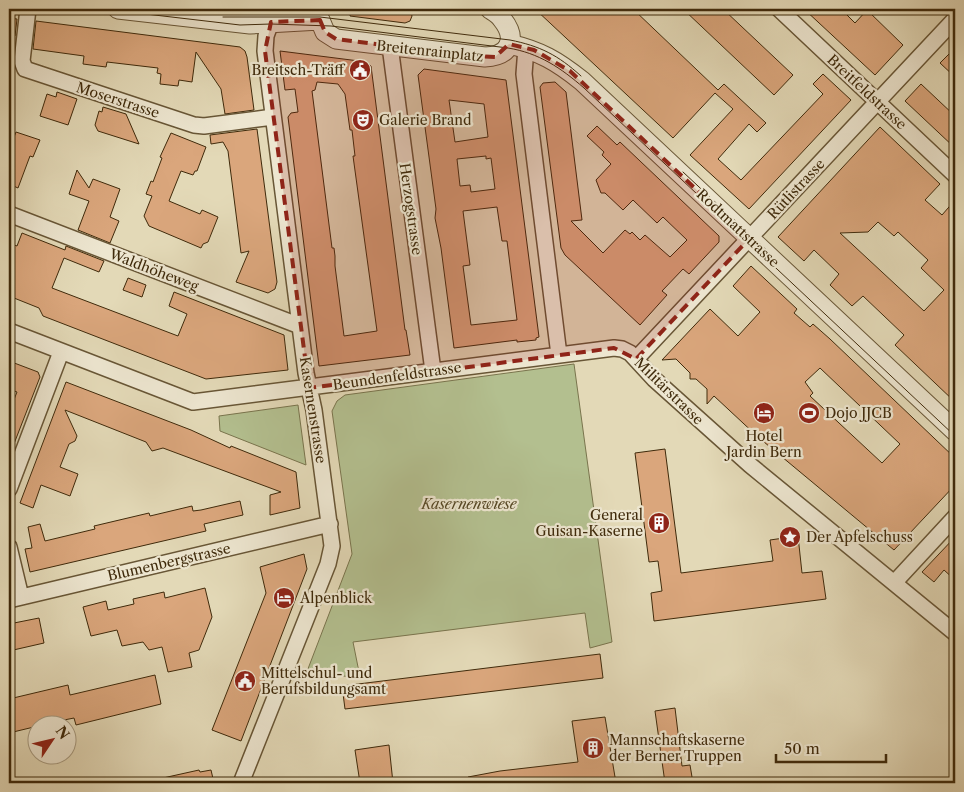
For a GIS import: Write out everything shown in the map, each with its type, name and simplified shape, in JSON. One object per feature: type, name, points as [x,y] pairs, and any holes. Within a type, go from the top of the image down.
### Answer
[{"type":"street","name":"Moserstrasse","points":[[28,9],[22,61],[25,69],[194,125],[204,126],[273,117]]},
{"type":"street","points":[[118,9],[240,23],[271,22],[321,15]]},
{"type":"street","points":[[488,9],[498,14],[507,25],[510,37],[518,46],[524,74],[560,355]]},
{"type":"street","name":"Breitfeldstrasse","points":[[779,9],[955,175]]},
{"type":"street","name":"Breitenrainplatz","points":[[321,15],[325,32],[334,38],[484,57],[494,57],[507,49],[518,46]]},
{"type":"street","name":"Rütlistrasse","points":[[636,359],[955,19]]},
{"type":"street","name":"Kasernenstrasse","points":[[241,783],[328,564],[332,546],[300,326],[264,44],[271,22]]},
{"type":"street","name":"Herzogstrasse","points":[[390,46],[432,371]]},
{"type":"street","name":"Rodtmattstrasse","points":[[518,46],[554,60],[582,81],[955,431]]},
{"type":"street","name":"Waldhöheweg","points":[[9,214],[300,326]]},
{"type":"street","name":"Beundenfeldstrasse","points":[[9,331],[193,402],[560,355]]},
{"type":"street","name":"Militärstrasse","points":[[560,355],[614,348],[630,353],[654,379],[750,465],[955,633]]},
{"type":"street","points":[[9,489],[61,352]]},
{"type":"street","points":[[894,583],[955,517]]},
{"type":"street","name":"Blumenbergstrasse","points":[[15,598],[330,524]]},
{"type":"street","points":[[9,547],[15,598]]},
{"type":"highlighted area","points":[[320,20],[325,32],[336,39],[461,55],[495,57],[509,44],[534,50],[570,71],[749,239],[636,359],[614,348],[309,388],[265,51],[271,22]]},
{"type":"green space","name":"Kasernenwiese","points":[[574,364],[612,642],[590,648],[585,613],[353,642],[360,677],[306,674],[352,554],[332,411],[337,401],[345,395]]},
{"type":"green space","points":[[298,405],[306,465],[220,431],[219,416]]},
{"type":"building","points":[[351,9],[410,9],[412,16],[410,21],[405,23],[350,16]]},
{"type":"building","points":[[535,9],[633,9],[718,90],[724,84],[766,123],[757,132],[749,124],[718,159],[741,180],[823,94],[813,84],[823,74],[851,100],[749,209],[690,155],[733,109],[715,93],[673,138]]},
{"type":"building","points":[[683,9],[723,9],[793,75],[774,95]]},
{"type":"building","points":[[804,9],[841,9],[855,23],[867,10],[903,45],[875,75]]},
{"type":"building","points":[[9,18],[17,19],[15,36],[9,35]]},
{"type":"building","points":[[36,21],[240,47],[245,51],[247,57],[254,110],[225,114],[221,89],[196,52],[192,82],[179,80],[178,86],[160,84],[161,74],[157,73],[158,68],[107,62],[106,67],[83,64],[84,56],[33,49]]},
{"type":"building","points":[[955,48],[955,77],[940,63]]},
{"type":"building","points":[[280,51],[367,62],[371,66],[405,330],[410,355],[319,366],[288,117],[291,113],[298,112],[295,89],[285,90]],"holes":[[[317,82],[338,84],[345,94],[350,130],[352,130],[355,156],[353,156],[377,331],[344,336],[312,91],[315,90]]]},
{"type":"building","points":[[424,69],[506,80],[539,337],[536,340],[517,342],[517,340],[454,348],[441,248],[435,218],[436,209],[418,75]],"holes":[[[449,100],[484,104],[488,137],[455,142]],[[486,156],[486,159],[491,158],[495,189],[471,192],[470,185],[460,186],[457,159]],[[497,207],[502,241],[507,241],[517,320],[471,325],[463,266],[470,265],[463,211]]]},
{"type":"building","points":[[555,82],[566,92],[582,220],[571,221],[603,253],[625,230],[630,234],[632,232],[640,240],[645,235],[670,257],[687,240],[663,217],[657,223],[633,200],[623,210],[605,193],[601,193],[596,180],[611,164],[602,155],[604,152],[587,136],[597,126],[617,145],[620,142],[719,236],[719,242],[689,274],[683,269],[662,291],[667,295],[640,325],[565,255],[561,248],[540,87],[543,83]]},
{"type":"building","points":[[921,84],[955,116],[955,148],[905,101]]},
{"type":"building","points":[[57,92],[77,99],[68,125],[40,116],[47,94],[56,97]]},
{"type":"building","points":[[103,107],[126,114],[139,144],[98,131],[95,125],[99,111],[102,112]]},
{"type":"building","points":[[880,127],[940,184],[925,200],[942,215],[955,200],[955,402],[895,345],[904,335],[863,296],[852,306],[830,285],[839,274],[814,250],[804,261],[778,237]],"holes":[[[878,222],[894,236],[898,232],[928,260],[921,268],[944,290],[924,311],[840,233],[868,232]]]},
{"type":"building","points":[[257,129],[277,282],[275,289],[268,293],[236,282],[249,251],[241,253],[228,151],[223,142],[211,144],[210,135]]},
{"type":"building","points":[[16,132],[40,140],[33,157],[30,156],[18,188],[9,184],[9,150]]},
{"type":"building","points":[[171,133],[206,147],[197,171],[193,175],[181,171],[169,201],[200,214],[202,210],[218,217],[208,242],[203,244],[201,248],[149,226],[144,216],[152,196],[146,194],[151,181],[153,182],[162,158],[160,157]]},
{"type":"building","points":[[77,170],[89,188],[93,179],[120,189],[110,217],[119,221],[110,243],[78,230],[89,201],[69,194]]},
{"type":"building","points":[[22,233],[65,250],[66,246],[104,261],[99,272],[64,258],[52,288],[178,336],[187,314],[169,306],[174,292],[284,335],[288,370],[206,379],[43,316],[39,308],[9,296],[9,243],[17,246]]},
{"type":"building","points":[[751,266],[797,309],[794,313],[810,327],[813,324],[830,339],[955,458],[955,485],[894,550],[758,437],[714,396],[707,404],[707,389],[696,379],[690,379],[690,373],[676,359],[662,360],[710,309],[738,336],[760,312],[733,286]],"holes":[[[820,368],[900,444],[882,463],[810,396],[813,393],[805,382]]]},
{"type":"building","points":[[128,278],[146,285],[142,297],[123,290]]},
{"type":"building","points":[[9,361],[38,372],[40,377],[10,454],[9,412],[17,392],[9,389]]},
{"type":"building","points":[[66,382],[191,430],[230,448],[231,446],[296,472],[300,508],[270,515],[270,495],[281,492],[163,448],[152,451],[146,442],[65,410],[77,436],[75,441],[69,444],[60,467],[78,474],[70,496],[41,485],[33,508],[20,503]]},
{"type":"building","name":"General Guisan-Kaserne","points":[[665,449],[681,573],[773,561],[770,540],[798,536],[802,573],[822,571],[826,599],[654,621],[651,593],[662,591],[658,561],[649,562],[635,453]]},
{"type":"building","points":[[240,501],[243,515],[204,524],[206,531],[30,572],[25,549],[32,548],[28,527],[40,524],[45,541],[95,529],[94,526],[149,513],[150,516],[192,506],[193,511],[201,510]]},
{"type":"building","points":[[955,537],[955,580],[944,570],[934,582],[922,572]]},
{"type":"building","points":[[304,554],[307,569],[241,741],[212,730],[266,593],[260,567]]},
{"type":"building","points":[[205,588],[212,617],[199,650],[189,653],[192,667],[168,672],[162,647],[149,650],[143,642],[122,646],[117,630],[91,636],[83,607],[106,601],[108,610],[134,604],[133,599],[164,592],[165,598]]},
{"type":"building","points":[[39,618],[44,643],[9,651],[9,624]]},
{"type":"building","points":[[600,654],[603,678],[345,709],[342,686]]},
{"type":"building","points":[[155,675],[161,704],[78,725],[78,714],[28,714],[28,728],[9,733],[9,699],[68,685],[70,695]]},
{"type":"building","points":[[675,708],[682,766],[690,765],[693,783],[665,783],[655,711]]},
{"type":"building","name":"Mannschaftskaserne der Berner Truppen","points":[[605,717],[616,783],[468,783],[468,777],[500,771],[578,762],[572,721]]},
{"type":"building","points":[[389,745],[393,783],[360,783],[355,750]]},
{"type":"building","points":[[199,770],[200,772],[211,770],[214,783],[163,783],[163,778]]},
{"type":"tram line","points":[[103,9],[240,25],[331,26],[508,48],[519,50],[549,62],[584,88],[955,436]]},
{"type":"tram line","points":[[223,17],[320,17],[510,40],[531,45],[548,52],[581,76]]},
{"type":"tram line","points":[[683,172],[773,256]]},
{"type":"place","name":"Breitsch-Träff","points":[[360,70]]},
{"type":"place","name":"Galerie Brand","points":[[363,120]]},
{"type":"place","name":"Hotel Jardin Bern","points":[[764,413]]},
{"type":"place","name":"Dojo JJCB","points":[[809,413]]},
{"type":"place","name":"General Guisan-Kaserne","points":[[659,523]]},
{"type":"place","name":"Der Apfelschuss","points":[[790,537]]},
{"type":"place","name":"Alpenblick","points":[[284,598]]},
{"type":"place","name":"Mittelschul- und Berufsbildungsamt","points":[[245,681]]},
{"type":"place","name":"Mannschaftskaserne der Berner Truppen","points":[[593,748]]}]
